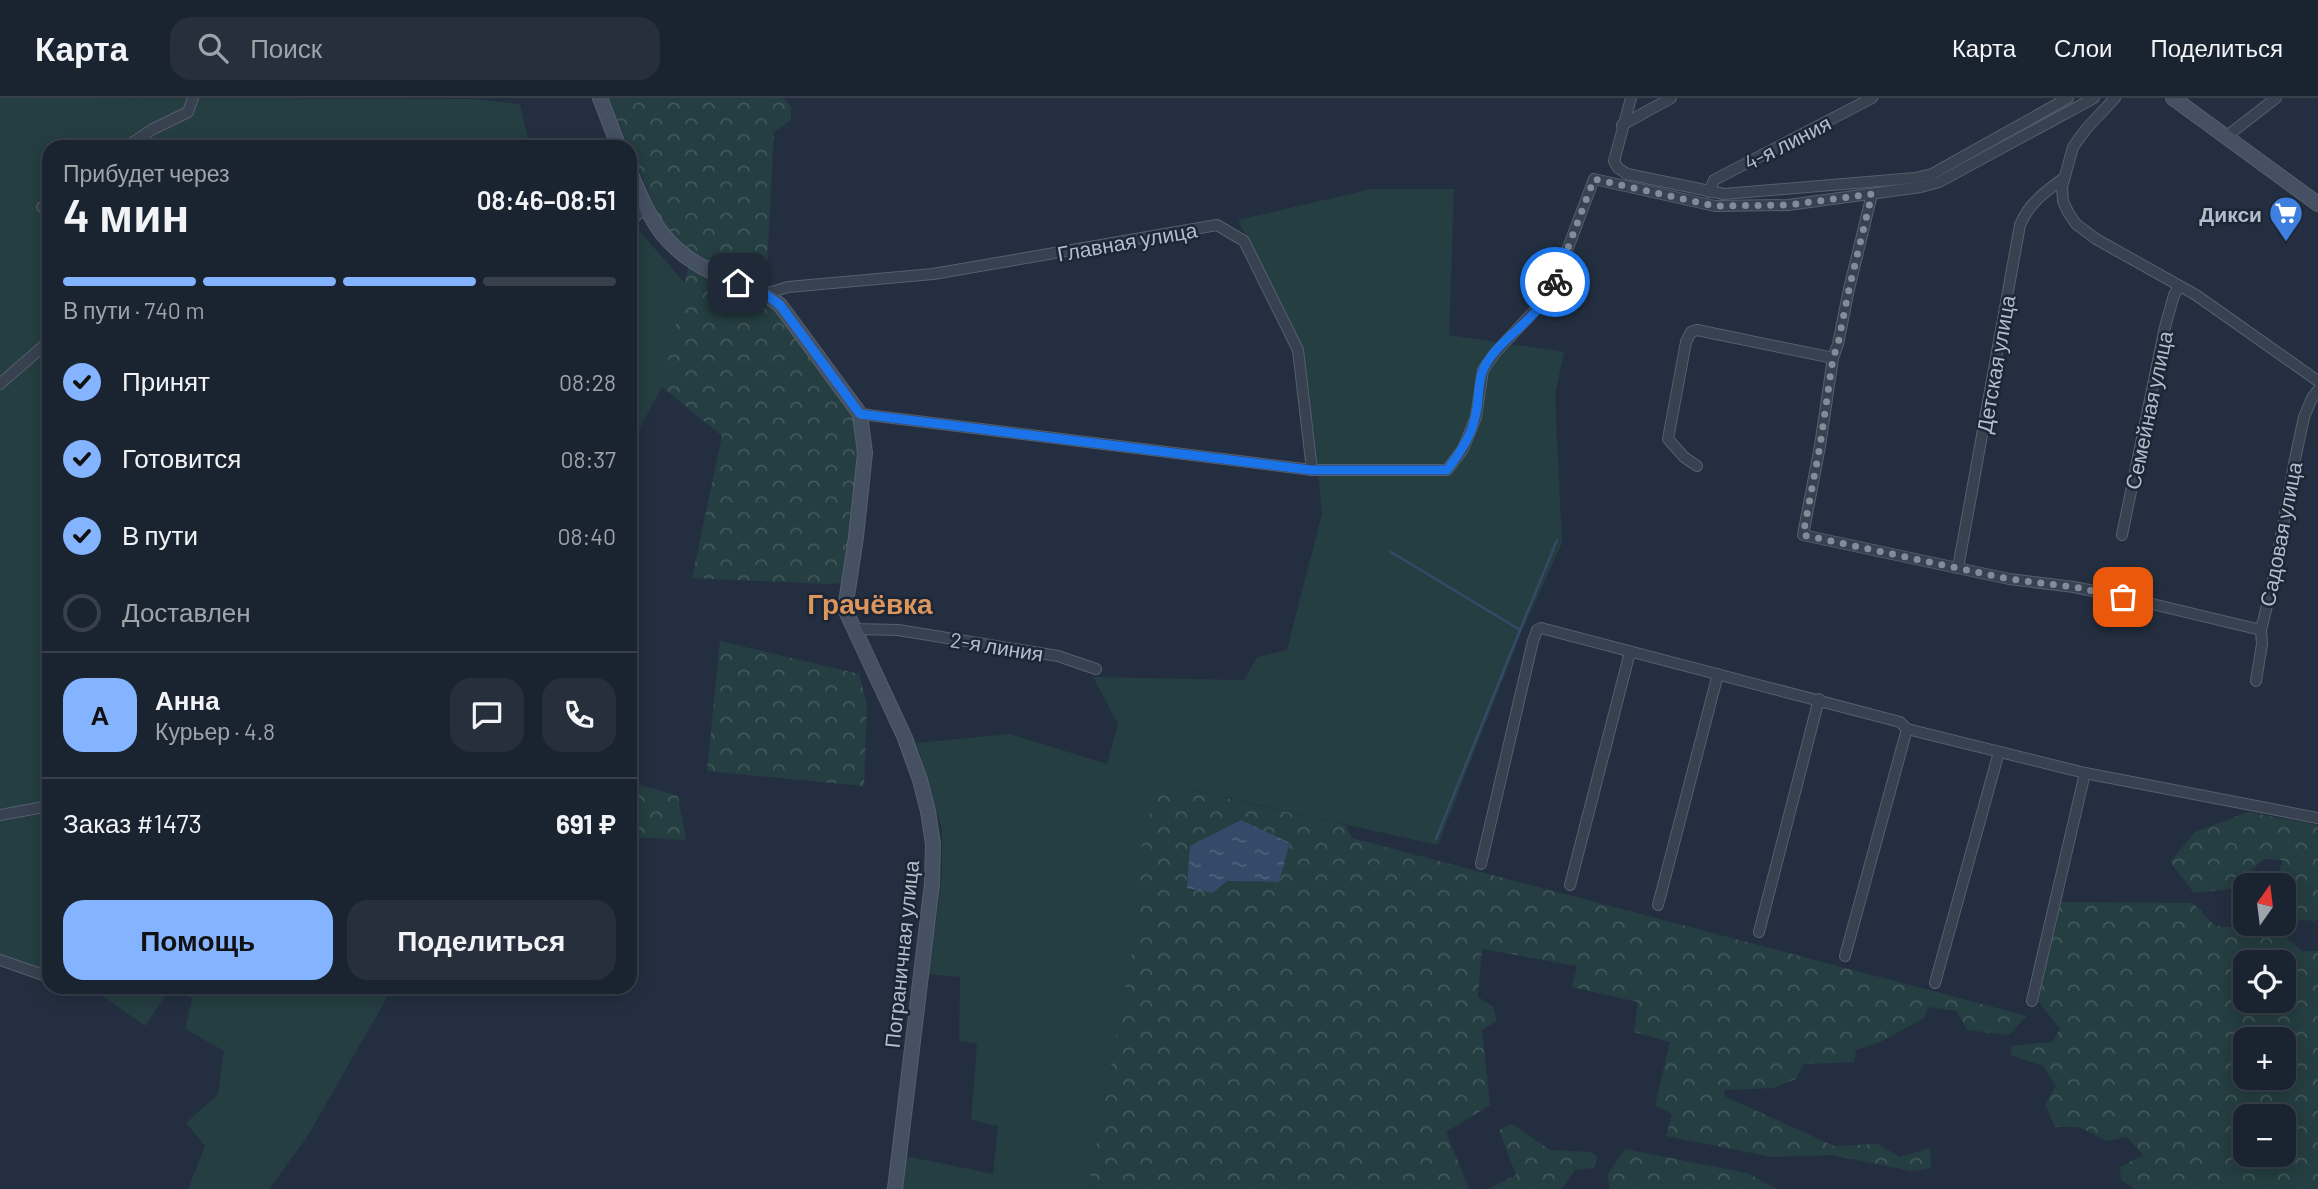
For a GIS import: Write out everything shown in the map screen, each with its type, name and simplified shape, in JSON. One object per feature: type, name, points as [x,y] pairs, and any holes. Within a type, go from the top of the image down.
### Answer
[{"type":"street","points":[[136,140],[188,112],[193,98]]},
{"type":"street","points":[[600,98],[617,140]]},
{"type":"street","points":[[1631,98],[1614,161],[1618,168],[1627,174],[1724,194],[1901,180],[1932,174],[2068,98]]},
{"type":"street","points":[[1622,125],[1671,98]]},
{"type":"street","name":"4-я линия","points":[[1709,192],[1714,180],[1872,98]]},
{"type":"street","points":[[860,414],[1311,470],[1447,470],[1463,449],[1476,417],[1483,370],[1495,353],[1551,293],[1594,179],[1715,206],[1788,205],[1872,194],[1939,182],[2094,98]]},
{"type":"street","points":[[2115,98],[2073,147],[2064,178],[2063,201],[2068,212],[2076,223],[2096,239],[2196,295],[2318,381]]},
{"type":"street","points":[[2173,98],[2318,204]]},
{"type":"street","points":[[2227,136],[2276,98]]},
{"type":"street","name":"Детская улица","points":[[1958,568],[2020,225],[2033,202],[2064,178]]},
{"type":"street","name":"Пограничная улица","points":[[637,188],[654,225],[666,240],[690,260],[765,294],[780,305],[860,414],[865,453],[845,609],[905,738],[920,780],[933,844],[932,884],[896,1184]]},
{"type":"street","name":"Садовая улица","points":[[1872,194],[1833,358],[1803,535],[2009,579],[2074,587],[2261,629],[2302,429],[2312,398],[2318,390]]},
{"type":"street","points":[[637,215],[645,207]]},
{"type":"street","name":"Главная улица","points":[[765,294],[788,288],[933,274],[1217,225],[1244,241],[1298,350],[1311,470]]},
{"type":"street","name":"Семейная улица","points":[[2122,535],[2165,327],[2179,287]]},
{"type":"street","points":[[1697,466],[1684,457],[1668,439],[1690,332],[1696,330],[1833,358]]},
{"type":"street","points":[[0,384],[42,347]]},
{"type":"street","points":[[1481,864],[1537,631],[1546,628],[1819,699],[1900,722],[1906,729],[1999,752],[2085,773],[2318,818]]},
{"type":"street","name":"2-я линия","points":[[853,629],[898,630],[1058,656],[1096,669]]},
{"type":"street","points":[[2256,681],[2262,644],[2261,629]]},
{"type":"street","points":[[1570,885],[1630,652]]},
{"type":"street","points":[[1658,905],[1718,674]]},
{"type":"street","points":[[1759,932],[1819,699]]},
{"type":"street","points":[[1845,956],[1906,729]]},
{"type":"street","points":[[1935,983],[1999,752]]},
{"type":"street","points":[[2032,1001],[2085,773]]},
{"type":"street","points":[[0,815],[42,807]]},
{"type":"street","points":[[0,960],[42,975]]},
{"type":"green space","points":[[0,98],[474,99],[520,104],[529,140],[42,140],[42,969],[0,955]]},
{"type":"green space","points":[[608,98],[783,98],[791,106],[791,120],[774,132],[766,284],[701,260],[663,225],[637,165],[637,140],[626,140]]},
{"type":"green space","points":[[1372,189],[1454,189],[1449,335],[1564,352],[1555,395],[1562,543],[1521,633],[1438,845],[1159,783],[1133,881],[1143,891],[1088,1189],[886,1189],[896,1154],[993,1174],[998,1126],[971,1120],[977,1044],[959,1041],[960,977],[929,974],[942,876],[942,829],[917,743],[1010,734],[1107,764],[1118,724],[1093,677],[1244,680],[1257,657],[1287,650],[1322,513],[1317,459],[1303,349],[1238,220]]},
{"type":"green space","points":[[637,225],[641,233],[705,306],[637,434]]},
{"type":"green space","points":[[690,260],[765,294],[860,414],[849,582],[829,584],[692,578],[722,436],[662,387]]},
{"type":"green space","points":[[720,641],[859,674],[867,704],[864,786],[707,771]]},
{"type":"green space","points":[[1158,783],[1346,825],[1352,838],[2027,1016],[2009,1035],[1967,1030],[1957,1011],[1928,1007],[1924,1018],[1880,1042],[1856,1050],[1854,1062],[1804,1064],[1796,1079],[1773,1088],[1725,1090],[1724,1096],[1834,1146],[1878,1144],[1900,1157],[1930,1148],[1931,1168],[1912,1171],[1831,1155],[1772,1157],[1666,1136],[1672,1114],[1655,1105],[1670,1042],[1634,1032],[1638,1002],[1572,987],[1577,966],[1482,949],[1478,997],[1493,1007],[1497,1021],[1482,1030],[1490,1105],[1446,1132],[1469,1189],[1088,1189],[1143,892],[1133,881]],"holes":[[[1290,843],[1279,882],[1227,881]]]},
{"type":"green space","points":[[637,784],[678,796],[686,840],[637,837]]},
{"type":"green space","points":[[2248,812],[2318,825],[2318,918],[2315,921],[2296,919],[2296,873],[2278,873],[2283,860],[2264,859],[2248,873],[2233,873],[2233,886],[2230,889],[2194,893],[2170,862],[2195,832]]},
{"type":"green space","points":[[2061,902],[2193,903],[2215,926],[2233,927],[2233,936],[2285,936],[2302,951],[2318,951],[2318,1189],[2135,1189],[2121,1180],[2120,1167],[2143,1155],[2127,1137],[2107,1141],[2079,1127],[2055,1127],[2045,1104],[2056,1086],[2043,1066],[2011,1055],[2011,1046],[2052,1042],[2060,1029],[2039,1002],[2043,973]]},
{"type":"green space","points":[[100,994],[166,994],[145,1026]]},
{"type":"green space","points":[[186,994],[389,994],[307,1137],[269,1189],[188,1189],[205,1146],[186,1123],[218,1094],[224,1051],[185,1029],[192,999]]},
{"type":"green space","points":[[1512,1124],[1550,1150],[1590,1152],[1597,1157],[1594,1168],[1575,1170],[1562,1189],[1487,1189],[1516,1175],[1499,1130]]},
{"type":"green space","points":[[1625,1149],[1747,1173],[1777,1189],[1610,1189],[1607,1175]]},
{"type":"water","points":[[1241,820],[1290,843],[1279,882],[1227,881],[1213,893],[1187,888],[1190,846]]},
{"type":"waterway","points":[[1520,630],[1557,540]]},
{"type":"waterway","points":[[1391,552],[1520,630],[1436,839]]},
{"type":"way so far","points":[[1555,282],[1594,179],[1715,206],[1788,205],[1872,194],[1833,358],[1803,535],[2009,579],[2074,587],[2123,597]]},
{"type":"place","name":"Дикси","points":[[2286,243]]},
{"type":"district","name":"Грачёвка","points":[[870,603]]},
{"type":"route","points":[[738,283],[765,294],[780,305],[860,414],[1311,470],[1411,471],[1447,470],[1463,449],[1476,417],[1483,370],[1495,353],[1547,299],[1555,282]]}]
